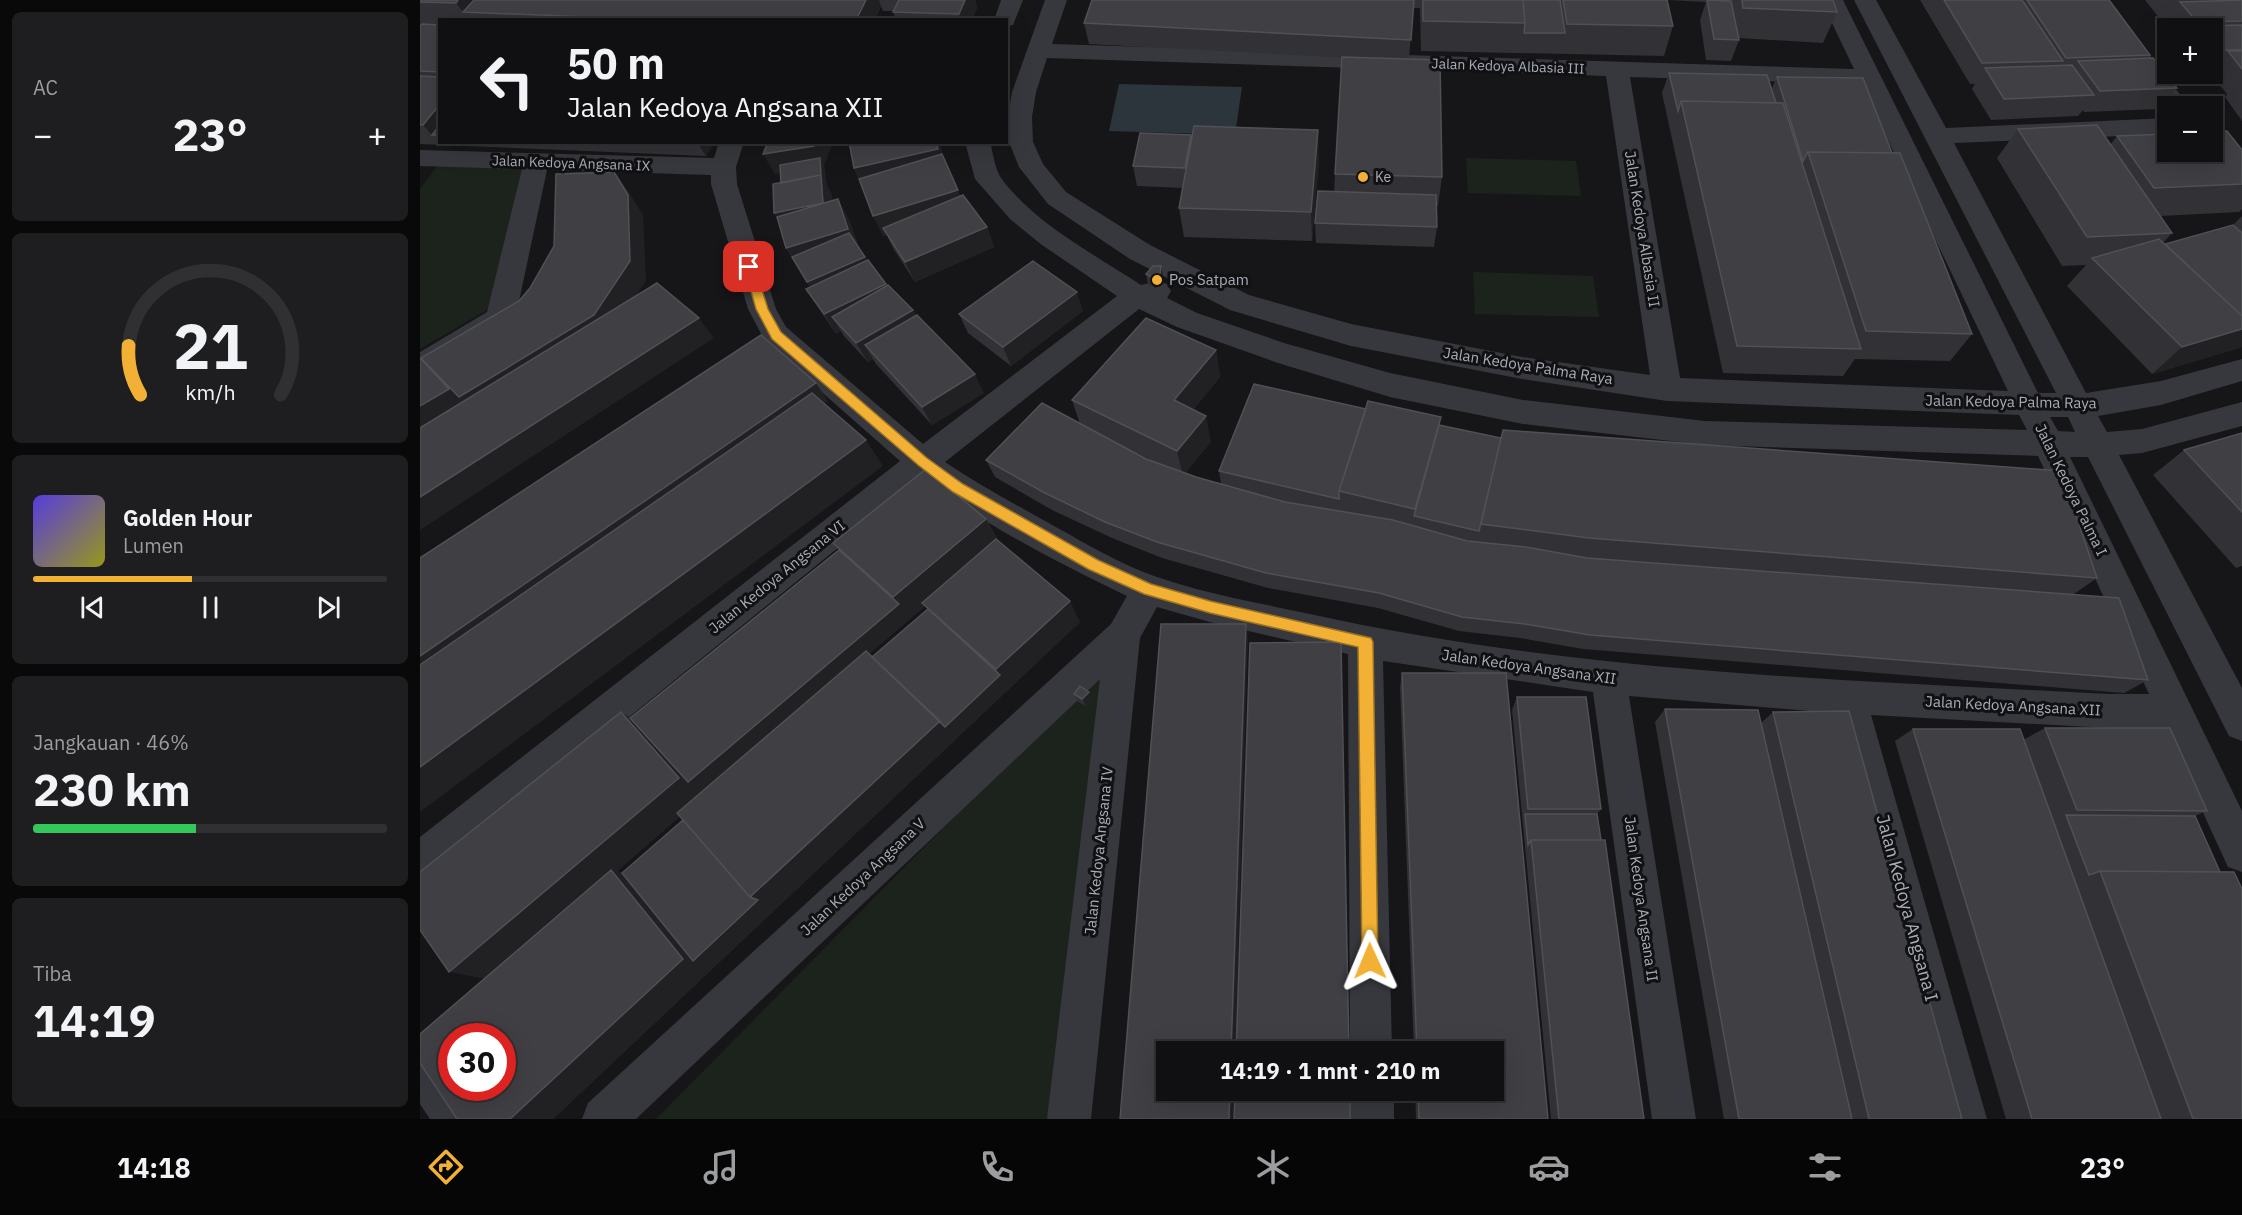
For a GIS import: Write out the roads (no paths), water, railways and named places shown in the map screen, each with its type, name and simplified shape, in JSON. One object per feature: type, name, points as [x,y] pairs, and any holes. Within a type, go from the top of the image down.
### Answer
[{"type":"street","points":[[1006,18],[1012,0]]},
{"type":"street","name":"Jalan Kedoya Palma Raya","points":[[1056,0],[1024,92],[1020,117],[1021,142],[1032,167],[1057,198],[1140,252],[1240,303],[1351,335],[1522,368],[1667,388],[2078,406],[2115,404],[2152,397],[2242,370]]},
{"type":"street","name":"Jalan Kedoya Palma I","points":[[1832,0],[2049,445],[2242,853]]},
{"type":"street","points":[[1865,0],[2238,707]]},
{"type":"street","points":[[2095,0],[2169,96]]},
{"type":"street","name":"Jalan Kedoya Albasia III","points":[[1038,51],[1870,77]]},
{"type":"street","name":"Jalan Kedoya Albasia II","points":[[1617,69],[1667,388]]},
{"type":"street","points":[[1938,136],[2157,126]]},
{"type":"street","points":[[978,144],[988,178],[1019,213],[1051,238],[1137,296],[1187,320],[1278,352],[1390,385],[1523,412],[1705,433],[2049,445],[2098,445],[2142,441],[2242,414]]},
{"type":"street","name":"Jalan Kedoya Angsana IX","points":[[424,165],[727,155]]},
{"type":"street","name":"Jalan Kedoya Angsana XII","points":[[727,155],[724,184],[762,309],[766,342],[958,488],[1093,564],[1149,590],[1210,607],[1365,642],[1480,661],[1609,678],[1848,697],[2109,711],[2176,711]]},
{"type":"street","points":[[420,366],[498,319],[504,306],[536,162]]},
{"type":"street","name":"Jalan Kedoya Angsana VI","points":[[420,861],[922,462],[1137,296],[1147,295],[1163,287],[1172,270]]},
{"type":"street","name":"Jalan Kedoya Angsana IV","points":[[1069,1119],[1123,635],[1149,590]]},
{"type":"street","name":"Jalan Kedoya Angsana V","points":[[604,1119],[1123,635]]},
{"type":"street","points":[[1365,642],[1371,1041]]},
{"type":"street","name":"Jalan Kedoya Angsana II","points":[[1609,678],[1674,1119]]},
{"type":"street","name":"Jalan Kedoya Angsana I","points":[[1848,697],[1965,1119]]},
{"type":"street","points":[[420,1065],[455,1119]]},
{"type":"street","points":[[1372,1101],[1372,1119]]},
{"type":"place","name":"Ke","points":[[1363,177]]},
{"type":"place","name":"Pos Satpam","points":[[1157,280]]}]
